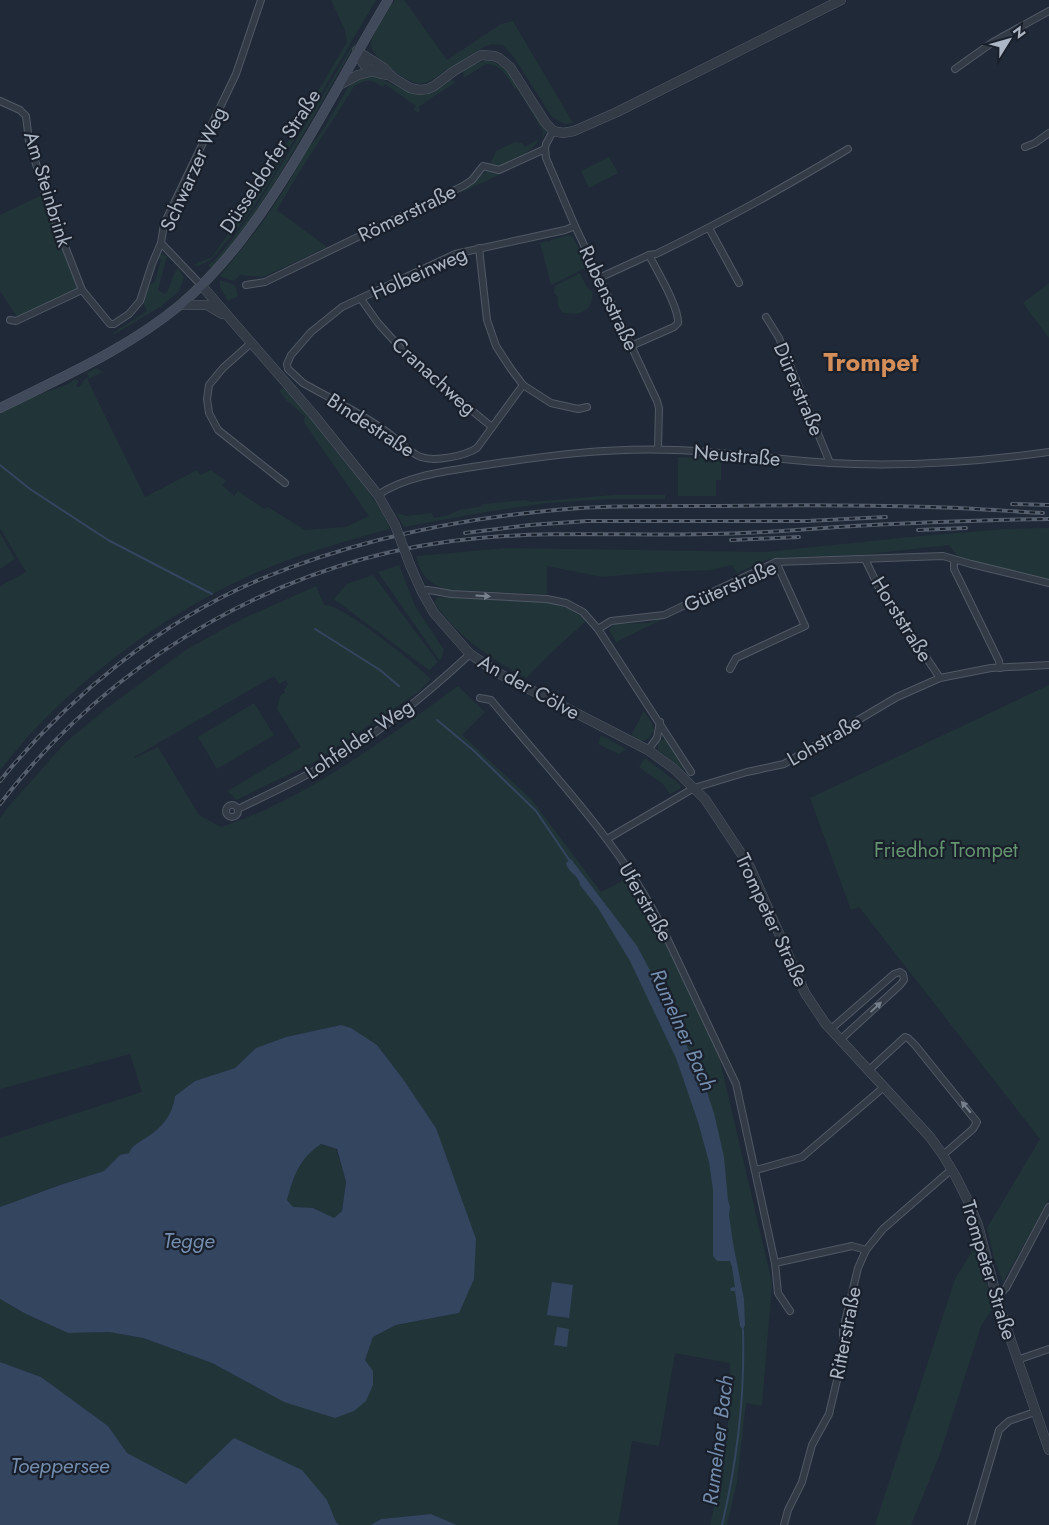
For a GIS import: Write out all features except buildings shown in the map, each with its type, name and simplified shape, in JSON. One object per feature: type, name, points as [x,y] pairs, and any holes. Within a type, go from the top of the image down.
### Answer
[{"type":"main road","name":"Düsseldorfer Straße","points":[[0,408],[81,368],[134,338],[180,305],[202,286],[256,221],[316,126],[357,51],[388,0]]},
{"type":"street","name":"Schwarzer Weg","points":[[110,324],[114,324],[128,314],[140,300],[161,243],[164,224],[236,74],[261,0]]},
{"type":"street","points":[[357,51],[384,68],[410,88],[420,90],[428,89],[474,58],[481,55],[494,56],[505,61],[510,66],[545,122],[553,131],[563,133],[574,131],[841,0]]},
{"type":"street","points":[[955,69],[993,42],[1049,11]]},
{"type":"street","points":[[357,51],[362,65],[370,72]]},
{"type":"street","points":[[339,85],[358,75],[370,72],[392,76]]},
{"type":"street","name":"Am Steinbrink","points":[[0,101],[20,110],[26,116],[28,141],[47,200],[82,290],[110,324]]},
{"type":"street","points":[[545,149],[553,131]]},
{"type":"street","points":[[1025,147],[1036,143],[1049,133]]},
{"type":"street","name":"Rubensstraße","points":[[545,149],[546,158],[659,408],[658,450]]},
{"type":"street","name":"Römerstraße","points":[[246,285],[265,282],[464,186],[472,180],[483,166],[499,170],[545,149]]},
{"type":"street","points":[[599,278],[649,255],[656,254],[709,228],[848,149]]},
{"type":"street","name":"Holbeinweg","points":[[288,364],[291,355],[311,332],[342,307],[455,254],[562,231],[576,226]]},
{"type":"street","points":[[709,228],[739,283]]},
{"type":"street","name":"An der Cölve","points":[[161,243],[202,286],[284,379],[378,495],[395,525],[422,592],[442,625],[470,654],[498,673],[648,750],[673,768],[694,788]]},
{"type":"street","points":[[479,248],[487,320],[496,346],[523,385],[551,403],[578,409],[587,407]]},
{"type":"street","points":[[631,346],[674,326],[678,323],[679,318],[649,255]]},
{"type":"street","points":[[10,320],[16,321],[82,290]]},
{"type":"street","name":"Cranachweg","points":[[361,299],[378,323],[410,359],[492,427]]},
{"type":"street","name":"An der Cölve","points":[[180,305],[207,305],[217,310],[241,332]]},
{"type":"street","name":"Dürerstraße","points":[[766,317],[779,338],[830,463]]},
{"type":"street","points":[[251,343],[209,385],[209,413],[218,430],[285,483]]},
{"type":"street","name":"Bindestraße","points":[[288,364],[288,369],[303,383],[386,431],[420,457],[439,458],[469,453],[477,448],[523,385]]},
{"type":"street","name":"Neustraße","points":[[378,495],[386,489],[426,476],[541,456],[599,452],[658,450],[714,452],[830,463],[914,463],[990,459],[1049,452]]},
{"type":"street","name":"Güterstraße","points":[[598,629],[610,621],[664,616],[776,562],[935,556],[1049,583]]},
{"type":"street","name":"Horststraße","points":[[865,559],[878,586],[940,678]]},
{"type":"street","points":[[954,560],[954,569],[999,661],[1000,668]]},
{"type":"street","points":[[730,669],[736,658],[805,626],[776,562]]},
{"type":"street","points":[[422,592],[435,590],[452,594],[547,599],[566,603],[583,612],[598,629],[691,772]]},
{"type":"street","name":"Lohfelder Weg","points":[[238,808],[281,789],[341,755],[413,704],[470,654]]},
{"type":"street","name":"Lohstraße","points":[[607,839],[694,788],[746,772],[784,764],[897,697],[940,678],[1000,668],[1049,665]]},
{"type":"street","name":"Uferstraße","points":[[480,698],[491,700],[607,839],[648,898],[733,1077],[756,1170],[778,1293],[790,1311]]},
{"type":"street","points":[[648,750],[657,738],[660,722]]},
{"type":"street","name":"Trompeter Straße","points":[[694,788],[710,806],[750,867],[805,993],[814,1009],[925,1132],[952,1169],[974,1214],[1017,1360],[1049,1450]]},
{"type":"street","points":[[831,1029],[894,974],[900,972],[903,974],[904,980],[900,985],[840,1040]]},
{"type":"street","points":[[868,1071],[901,1039],[908,1038],[977,1122],[977,1125],[943,1155]]},
{"type":"street","points":[[756,1170],[802,1157],[884,1087]]},
{"type":"street","name":"Ritterstraße","points":[[784,1525],[788,1510],[802,1482],[812,1446],[829,1414],[843,1356],[843,1330],[858,1268],[866,1250],[883,1229],[952,1169]]},
{"type":"street","points":[[997,1296],[1006,1288],[1049,1206]]},
{"type":"street","points":[[774,1263],[852,1246],[866,1250]]},
{"type":"street","points":[[1017,1360],[1049,1349]]},
{"type":"street","points":[[971,1525],[998,1430],[1009,1421],[1035,1412]]},
{"type":"green space","points":[[331,0],[376,0],[264,191],[242,223],[211,260],[198,266],[193,265],[212,257],[260,189],[347,42],[345,30]]},
{"type":"green space","points":[[395,0],[404,0],[447,60],[501,24],[513,21],[573,123],[564,124],[552,117],[515,59],[503,45],[491,44],[480,49],[428,82],[415,83],[408,80],[381,60],[372,49],[371,44],[377,28]]},
{"type":"green space","points":[[354,43],[356,43],[271,188],[253,216],[211,268],[208,265],[214,261],[231,241],[258,204]]},
{"type":"green space","points":[[484,61],[492,61],[507,70],[543,124],[546,132],[542,139],[543,131],[517,88],[515,89],[500,69],[486,64],[464,78],[463,72],[465,70]]},
{"type":"green space","points":[[372,75],[417,94],[431,93],[451,80],[456,82],[418,107],[420,111],[418,112],[413,110],[416,106],[385,84],[383,87],[373,81],[367,81],[355,85],[277,210],[327,247],[263,277],[240,275],[234,281],[221,277],[260,226],[286,187],[307,149],[321,133],[349,86],[360,77]]},
{"type":"green space","points":[[539,139],[527,153],[497,166],[490,164],[496,151],[515,142],[522,143],[525,147]]},
{"type":"green space","points":[[609,157],[618,173],[589,188],[581,171]]},
{"type":"green space","points":[[487,171],[501,174],[460,193],[482,175]]},
{"type":"green space","points":[[42,195],[78,289],[18,318],[0,291],[0,215]]},
{"type":"green space","points":[[568,235],[573,237],[587,267],[551,285],[540,243]]},
{"type":"green space","points":[[161,254],[167,256],[158,290],[165,294],[178,268],[184,277],[179,291],[160,307],[113,335],[113,333],[147,311],[143,302],[150,285],[155,281],[161,260],[158,258]]},
{"type":"green space","points":[[580,273],[586,286],[593,292],[591,304],[585,311],[573,314],[562,312],[558,306],[558,297],[554,293],[555,286]]},
{"type":"green space","points":[[220,280],[235,285],[238,296],[228,301],[220,287]]},
{"type":"green space","points":[[1049,283],[1049,338],[1023,303]]},
{"type":"green space","points":[[96,368],[103,372],[88,379],[88,381],[145,497],[197,470],[200,475],[211,470],[226,481],[222,485],[234,496],[238,491],[264,509],[268,507],[305,530],[346,527],[369,516],[305,424],[305,416],[286,400],[279,390],[283,388],[302,407],[363,485],[385,517],[390,529],[321,549],[253,574],[163,623],[81,685],[32,732],[0,770],[0,586],[26,572],[0,528],[0,413],[27,399],[68,384],[75,379],[79,381],[76,386],[79,387],[86,378],[89,378],[87,373]]},
{"type":"green space","points":[[678,457],[721,459],[721,480],[716,480],[716,496],[678,496]]},
{"type":"green space","points":[[613,495],[665,495],[665,499],[612,499],[546,503],[404,527],[396,513],[407,516],[432,513],[434,518],[449,515],[459,510],[480,507],[483,504]]},
{"type":"green space","points":[[1049,528],[1049,580],[987,566],[958,557],[949,545],[859,555],[784,557],[766,560],[737,573],[732,565],[711,570],[602,577],[547,566],[547,594],[449,590],[427,579],[421,570],[416,556],[508,548],[766,552],[910,537],[1005,529]]},
{"type":"green space","points":[[0,533],[15,559],[0,569]]},
{"type":"green space","points":[[399,565],[415,606],[444,650],[440,661],[378,572]]},
{"type":"green space","points":[[373,575],[438,662],[429,670],[334,599],[347,584]]},
{"type":"green space","points":[[316,586],[324,605],[333,607],[362,624],[395,648],[431,679],[417,693],[311,764],[236,800],[228,791],[301,747],[277,709],[280,696],[285,692],[284,690],[288,684],[286,680],[279,684],[274,676],[134,757],[158,747],[199,815],[221,827],[283,801],[314,784],[374,746],[458,686],[485,712],[462,735],[531,799],[601,892],[628,878],[654,920],[718,1052],[772,1283],[762,1406],[746,1403],[737,1482],[727,1525],[710,1525],[726,1444],[730,1403],[730,1363],[675,1353],[659,1446],[632,1441],[618,1525],[457,1525],[431,1514],[381,1519],[371,1525],[339,1525],[327,1500],[186,1484],[127,1453],[108,1426],[41,1377],[0,1362],[0,1299],[26,1314],[68,1333],[109,1332],[143,1338],[212,1363],[284,1402],[365,1360],[373,1337],[396,1325],[459,1313],[436,1128],[377,1045],[341,1025],[286,1037],[256,1048],[235,1068],[195,1081],[175,1096],[172,1109],[162,1125],[134,1146],[129,1153],[120,1156],[104,1171],[0,1207],[0,1138],[142,1092],[130,1054],[0,1089],[0,818],[66,742],[107,708],[187,649],[242,619]]},
{"type":"green space","points":[[440,597],[542,602],[560,605],[571,610],[586,621],[526,678],[488,655],[454,627],[435,603],[436,599]]},
{"type":"green space","points":[[661,620],[616,642],[609,630],[614,624],[650,623]]},
{"type":"green space","name":"Friedhof Trompet","points":[[1049,685],[1049,1199],[1003,1282],[994,1258],[987,1228],[1040,1139],[859,907],[851,910],[810,798]]},
{"type":"green space","points":[[254,703],[274,735],[217,769],[198,737]]},
{"type":"green space","points":[[644,711],[652,723],[654,731],[648,739],[641,741],[631,735]]},
{"type":"green space","points":[[601,735],[626,749],[619,754],[598,744]]},
{"type":"green space","points":[[662,739],[669,741],[686,768],[684,770],[658,750],[658,744]]},
{"type":"green space","points":[[645,758],[677,782],[681,786],[680,789],[670,794],[663,784],[639,767]]},
{"type":"green space","points":[[320,1144],[336,1149],[346,1182],[342,1211],[334,1218],[313,1208],[293,1208],[287,1200],[292,1183],[302,1162]]},
{"type":"green space","points":[[975,1247],[994,1306],[981,1326],[940,1454],[911,1525],[875,1525],[955,1279]]},
{"type":"water","points":[[571,859],[637,946],[663,995],[704,1083],[714,1113],[724,1157],[730,1207],[729,1215],[744,1299],[745,1325],[743,1330],[740,1326],[735,1291],[731,1291],[730,1288],[735,1287],[730,1261],[717,1261],[713,1256],[713,1190],[709,1162],[698,1122],[676,1058],[630,961],[598,908],[580,885],[578,879],[568,869],[566,863]]},
{"type":"water","name":"Tegge","points":[[341,1025],[351,1028],[377,1045],[436,1128],[476,1239],[474,1279],[459,1313],[396,1325],[373,1337],[365,1360],[373,1371],[373,1385],[366,1401],[354,1411],[335,1418],[284,1402],[212,1363],[143,1338],[109,1332],[68,1333],[26,1314],[0,1299],[0,1207],[104,1171],[120,1155],[129,1153],[134,1146],[157,1129],[169,1115],[175,1096],[195,1081],[235,1068],[256,1048],[286,1037]],"holes":[[[321,1144],[337,1149],[346,1182],[342,1211],[334,1218],[313,1208],[293,1207],[287,1200],[295,1175],[302,1162]]]},
{"type":"water","points":[[552,1282],[573,1285],[569,1318],[547,1315]]},
{"type":"water","points":[[557,1327],[569,1329],[567,1347],[554,1345]]},
{"type":"water","name":"Toeppersee","points":[[0,1362],[41,1377],[108,1426],[127,1453],[186,1484],[234,1438],[302,1470],[327,1500],[339,1525],[0,1525]]},
{"type":"water","points":[[431,1514],[457,1525],[371,1525],[381,1519]]},
{"type":"waterway","points":[[0,465],[30,489],[108,540],[212,594]]},
{"type":"waterway","points":[[315,629],[380,670],[399,686]]},
{"type":"waterway","points":[[437,720],[473,750],[536,811],[570,861]]},
{"type":"waterway","name":"Rumelner Bach","points":[[722,1525],[732,1477],[739,1428],[743,1379],[743,1330]]},
{"type":"railway","points":[[1012,504],[1049,505]]},
{"type":"railway","points":[[0,781],[55,720],[86,691],[152,639],[188,616],[224,596],[261,579],[300,564],[378,540],[458,523],[539,512],[598,507],[878,506],[1043,513]]},
{"type":"railway","points":[[465,533],[530,525],[587,521],[807,521],[886,517]]},
{"type":"railway","points":[[0,804],[46,750],[97,702],[153,658],[212,621],[275,590],[341,566],[409,548],[479,538],[508,536],[773,532],[917,523],[1049,519]]},
{"type":"railway","points":[[918,530],[966,528]]},
{"type":"railway","points":[[731,540],[799,537]]},
{"type":"district","name":"Trompet","points":[[871,362]]}]
